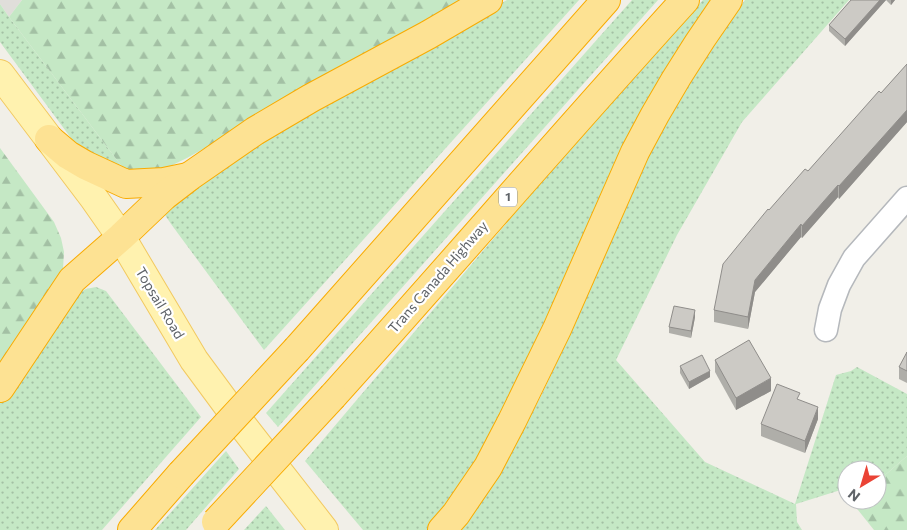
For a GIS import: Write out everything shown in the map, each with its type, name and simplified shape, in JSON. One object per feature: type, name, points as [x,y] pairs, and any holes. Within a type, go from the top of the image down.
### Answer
[{"type":"highway","points":[[0,388],[72,280],[164,196],[255,131],[488,0]]},
{"type":"highway","points":[[132,530],[297,348],[606,0]]},
{"type":"highway","name":"Trans Canada Highway","points":[[213,526],[333,396],[685,0]]},
{"type":"highway","points":[[444,529],[488,467],[517,412],[557,329],[635,152],[648,127],[676,78],[728,0]]},
{"type":"highway","points":[[49,139],[68,155],[85,165],[126,184],[164,182],[190,176]]},
{"type":"main road","name":"Topsail Road","points":[[0,74],[121,237],[194,360],[324,530]]},
{"type":"street","points":[[826,330],[830,309],[839,284],[854,258],[907,198]]},
{"type":"shaded area","points":[[0,0],[22,0],[9,17],[0,4]]},
{"type":"green space","points":[[22,0],[469,0],[187,158],[156,173],[129,176],[9,17]]},
{"type":"green space","points":[[507,0],[579,0],[264,350],[163,212],[261,137]]},
{"type":"green space","points":[[632,0],[658,0],[278,427],[266,413]]},
{"type":"green space","points":[[703,0],[716,0],[497,431],[431,530],[363,530],[305,461],[593,121]]},
{"type":"green space","points":[[745,0],[849,0],[742,122],[677,235],[616,360],[705,462],[795,504],[836,375],[851,371],[857,367],[907,394],[907,456],[887,473],[887,460],[837,460],[837,491],[796,504],[797,522],[802,530],[460,530],[508,457],[540,398],[592,284],[646,157],[694,74]]},
{"type":"green space","points":[[0,4],[129,176],[82,153],[0,42]]},
{"type":"green space","points":[[0,148],[54,222],[61,238],[64,252],[63,269],[58,286],[0,374]]},
{"type":"green space","points":[[96,287],[106,291],[201,417],[102,530],[0,530],[0,402],[46,332],[74,296],[86,289]]},
{"type":"green space","points":[[226,451],[239,469],[186,530],[155,530]]},
{"type":"green space","points":[[907,456],[907,530],[874,530],[858,510],[887,510],[887,473]]},
{"type":"green space","points":[[266,506],[285,530],[244,530]]},
{"type":"building","points":[[851,0],[880,0],[845,39],[829,25]]},
{"type":"building","points":[[907,64],[907,110],[802,226],[801,224],[755,280],[748,317],[714,310],[723,264],[768,209],[805,169],[808,171],[879,91],[881,93]]},
{"type":"building","points":[[674,306],[695,310],[691,331],[669,327]]},
{"type":"building","points":[[749,340],[771,378],[736,398],[715,360]]},
{"type":"building","points":[[907,352],[907,371],[899,367]]},
{"type":"building","points":[[702,355],[710,371],[689,382],[680,366]]},
{"type":"building","points":[[777,384],[800,393],[797,399],[818,407],[805,441],[761,424]]}]
